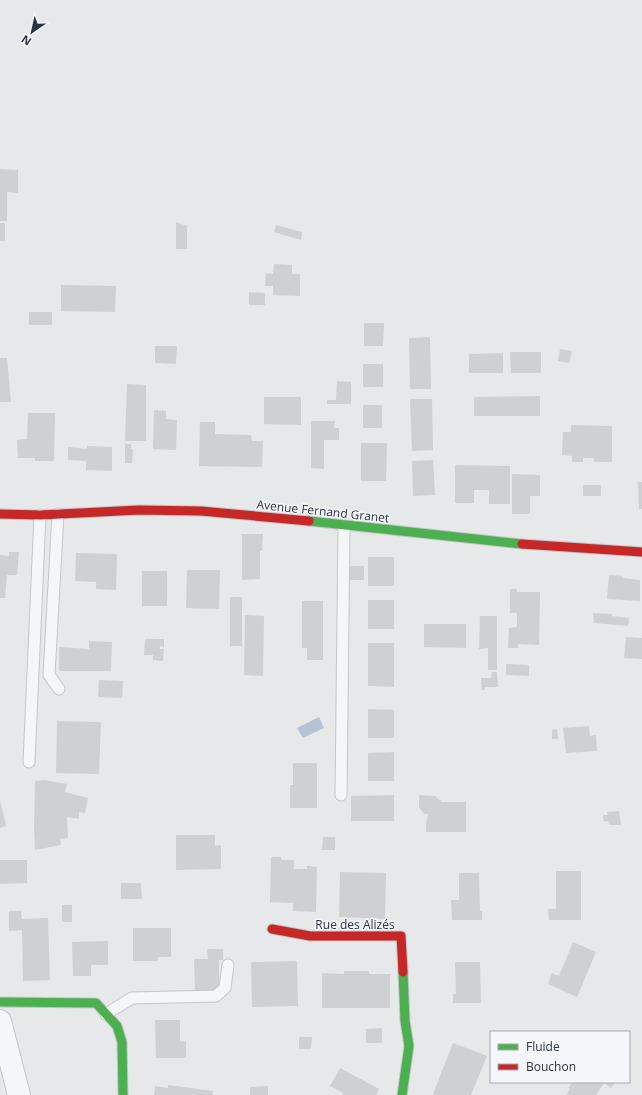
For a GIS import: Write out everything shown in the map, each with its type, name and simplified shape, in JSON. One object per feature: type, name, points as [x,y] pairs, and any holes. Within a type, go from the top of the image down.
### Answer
[{"type":"street","name":"Avenue Fernand Granet","points":[[0,514],[58,514],[139,510],[201,510],[529,545],[642,552]]},
{"type":"street","name":"Rue des Alizés","points":[[272,929],[310,936],[401,936],[405,1021],[409,1046],[402,1095]]},
{"type":"street","points":[[0,1002],[96,1003],[117,1026],[122,1042],[123,1095]]},
{"type":"street","points":[[0,1021],[19,1095]]},
{"type":"lane","points":[[29,762],[40,514]]},
{"type":"lane","points":[[58,514],[49,675],[59,690]]},
{"type":"lane","points":[[341,796],[344,526]]},
{"type":"lane","points":[[106,1014],[132,998],[216,996],[225,988],[228,965]]},
{"type":"water","points":[[319,717],[324,728],[303,738],[297,728]]},
{"type":"building","points":[[0,169],[18,170],[18,193],[7,192],[7,221],[0,221]]},
{"type":"building","points":[[176,222],[187,226],[187,249],[176,249]]},
{"type":"building","points":[[0,223],[5,223],[5,241],[0,241]]},
{"type":"building","points":[[276,225],[302,232],[301,240],[274,232]]},
{"type":"building","points":[[274,264],[292,265],[292,274],[300,274],[300,296],[273,295],[273,286],[265,286],[266,273],[273,274]]},
{"type":"building","points":[[61,285],[116,286],[115,312],[61,311]]},
{"type":"building","points":[[249,292],[265,293],[265,305],[249,305]]},
{"type":"building","points":[[29,312],[52,312],[52,325],[29,325]]},
{"type":"building","points":[[364,323],[384,323],[383,346],[364,346]]},
{"type":"building","points":[[430,337],[431,389],[410,389],[409,338]]},
{"type":"building","points":[[155,346],[177,346],[176,364],[155,363]]},
{"type":"building","points":[[560,349],[572,351],[569,363],[558,361]]},
{"type":"building","points":[[510,352],[541,352],[541,373],[511,373]]},
{"type":"building","points":[[503,353],[503,373],[469,373],[469,354]]},
{"type":"building","points":[[0,358],[7,358],[11,402],[0,402]]},
{"type":"building","points":[[363,364],[383,364],[383,387],[363,387]]},
{"type":"building","points":[[337,381],[351,382],[351,404],[327,404],[327,400],[336,400]]},
{"type":"building","points":[[127,384],[146,385],[146,441],[125,441]]},
{"type":"building","points":[[540,396],[540,416],[474,416],[474,397]]},
{"type":"building","points":[[264,397],[301,397],[301,425],[264,424]]},
{"type":"building","points":[[410,399],[432,399],[433,450],[412,451]]},
{"type":"building","points":[[363,405],[382,405],[382,428],[363,428]]},
{"type":"building","points":[[154,410],[166,411],[166,419],[177,420],[176,450],[153,449]]},
{"type":"building","points":[[28,413],[55,413],[54,461],[35,461],[35,458],[18,458],[17,440],[27,439]]},
{"type":"building","points":[[311,421],[335,421],[334,428],[339,428],[339,440],[324,440],[324,469],[311,468]]},
{"type":"building","points":[[200,422],[215,422],[215,434],[251,435],[252,441],[263,441],[262,467],[199,466]]},
{"type":"building","points":[[571,425],[612,426],[612,462],[594,462],[594,458],[583,458],[583,462],[572,462],[572,456],[562,455],[563,432],[571,432]]},
{"type":"building","points":[[361,443],[387,443],[386,481],[361,481]]},
{"type":"building","points":[[125,444],[131,444],[131,449],[133,449],[132,463],[125,463]]},
{"type":"building","points":[[87,446],[112,447],[112,471],[86,470],[86,461],[68,460],[68,447],[87,449]]},
{"type":"building","points":[[433,460],[435,495],[413,496],[412,461]]},
{"type":"building","points":[[455,465],[510,466],[510,504],[489,504],[489,490],[474,490],[474,503],[455,503]]},
{"type":"building","points":[[512,474],[540,475],[540,496],[530,496],[530,514],[512,514]]},
{"type":"building","points":[[638,482],[642,482],[642,509],[639,509]]},
{"type":"building","points":[[583,485],[601,485],[601,496],[583,496]]},
{"type":"building","points":[[242,534],[263,534],[262,551],[260,551],[260,579],[242,580]]},
{"type":"building","points":[[9,552],[19,552],[17,575],[7,575],[5,598],[0,598],[0,555],[9,556]]},
{"type":"building","points":[[76,553],[117,554],[116,590],[96,589],[96,582],[75,581]]},
{"type":"building","points":[[368,557],[394,557],[394,586],[368,586]]},
{"type":"building","points":[[349,566],[364,566],[364,580],[350,580]]},
{"type":"building","points":[[187,570],[220,570],[219,609],[186,608]]},
{"type":"building","points":[[142,571],[167,571],[167,606],[142,606]]},
{"type":"building","points":[[609,575],[640,580],[640,601],[607,599]]},
{"type":"building","points":[[510,589],[517,589],[517,592],[540,592],[539,645],[518,644],[518,648],[508,648],[509,628],[517,627],[517,613],[510,613]]},
{"type":"building","points":[[230,597],[242,597],[242,646],[230,646]]},
{"type":"building","points":[[368,600],[394,600],[394,629],[368,629]]},
{"type":"building","points":[[302,601],[323,601],[323,660],[307,660],[307,648],[302,648]]},
{"type":"building","points":[[593,613],[612,614],[612,616],[629,618],[628,626],[594,623]]},
{"type":"building","points":[[245,615],[264,616],[263,676],[244,675]]},
{"type":"building","points":[[480,616],[497,616],[497,670],[488,670],[488,648],[479,649]]},
{"type":"building","points":[[424,624],[466,624],[466,648],[424,647]]},
{"type":"building","points":[[626,637],[642,638],[642,659],[624,658]]},
{"type":"building","points":[[145,639],[164,639],[164,647],[160,646],[160,649],[164,649],[163,661],[153,660],[153,655],[144,655]]},
{"type":"building","points":[[89,641],[112,642],[111,671],[59,671],[59,647],[89,649]]},
{"type":"building","points":[[368,643],[394,643],[394,687],[368,686]]},
{"type":"building","points":[[506,664],[529,665],[529,676],[506,675]]},
{"type":"building","points":[[492,672],[497,672],[498,687],[485,687],[485,690],[482,690],[481,678],[491,678]]},
{"type":"building","points":[[99,680],[123,681],[122,698],[98,697]]},
{"type":"building","points":[[368,709],[394,710],[394,738],[368,738]]},
{"type":"building","points":[[57,721],[101,722],[99,774],[56,773]]},
{"type":"building","points":[[589,726],[590,736],[596,735],[597,751],[566,753],[563,728]]},
{"type":"building","points":[[557,729],[558,739],[552,739],[552,730]]},
{"type":"building","points":[[394,752],[394,781],[368,781],[368,753]]},
{"type":"building","points":[[293,763],[317,763],[317,808],[290,808],[290,785],[293,785]]},
{"type":"building","points":[[44,780],[67,784],[65,792],[88,798],[85,813],[79,812],[79,819],[67,817],[68,838],[60,839],[61,845],[35,850],[35,781]]},
{"type":"building","points":[[394,795],[394,821],[351,821],[351,796]]},
{"type":"building","points":[[419,795],[435,796],[442,802],[466,802],[466,832],[426,832],[428,814],[424,814],[419,807]]},
{"type":"building","points":[[0,800],[6,826],[0,828]]},
{"type":"building","points":[[619,811],[621,825],[609,825],[608,821],[604,822],[603,815],[608,815],[607,812]]},
{"type":"building","points":[[176,835],[215,835],[215,846],[221,845],[221,869],[176,870]]},
{"type":"building","points":[[323,837],[335,837],[335,850],[322,850]]},
{"type":"building","points":[[271,857],[281,857],[281,860],[294,860],[294,869],[307,869],[307,866],[317,867],[316,912],[293,911],[293,903],[270,902]]},
{"type":"building","points":[[0,860],[27,860],[27,883],[0,884]]},
{"type":"building","points":[[556,871],[581,871],[581,920],[549,920],[548,909],[556,909]]},
{"type":"building","points":[[340,872],[386,873],[385,919],[339,917]]},
{"type":"building","points":[[459,873],[479,873],[480,911],[482,911],[482,920],[452,920],[451,900],[459,900]]},
{"type":"building","points":[[121,883],[141,883],[142,899],[121,899]]},
{"type":"building","points":[[62,905],[72,905],[72,922],[62,922]]},
{"type":"building","points":[[9,911],[21,911],[22,919],[48,918],[50,980],[23,981],[22,930],[9,931]]},
{"type":"building","points":[[133,928],[171,928],[171,957],[158,957],[158,961],[133,961]]},
{"type":"building","points":[[108,941],[108,965],[91,965],[91,976],[73,976],[72,942]]},
{"type":"building","points":[[573,942],[596,952],[577,997],[548,984],[552,973],[559,976]]},
{"type":"building","points":[[207,949],[223,949],[223,960],[219,960],[219,990],[195,990],[194,959],[208,959]]},
{"type":"building","points":[[297,961],[298,1006],[252,1007],[251,962]]},
{"type":"building","points":[[455,962],[480,962],[481,1003],[453,1003],[453,994],[456,994]]},
{"type":"building","points":[[344,971],[369,971],[369,974],[390,974],[390,1008],[322,1008],[322,973],[344,974]]},
{"type":"building","points":[[155,1020],[180,1020],[180,1041],[186,1042],[186,1058],[156,1058]]},
{"type":"building","points":[[382,1028],[382,1043],[366,1043],[366,1029]]},
{"type":"building","points":[[299,1037],[312,1037],[311,1049],[299,1049]]},
{"type":"building","points":[[453,1043],[487,1056],[471,1095],[433,1094]]},
{"type":"building","points":[[340,1068],[379,1089],[376,1095],[342,1095],[343,1093],[330,1086]]},
{"type":"building","points":[[572,1083],[604,1083],[596,1095],[566,1095],[570,1089],[568,1088]]},
{"type":"building","points":[[604,1083],[614,1083],[611,1088]]},
{"type":"building","points":[[168,1085],[213,1091],[212,1095],[154,1095],[155,1086],[168,1088]]},
{"type":"building","points":[[268,1086],[268,1095],[250,1095],[250,1087]]},
{"type":"traffic: fast","points":[[309,521],[522,544]]},
{"type":"traffic: fast","points":[[402,1095],[409,1046],[405,1021],[403,972]]},
{"type":"traffic: fast","points":[[0,1002],[96,1003],[117,1026],[122,1042],[123,1095]]},
{"type":"traffic: jam","points":[[0,514],[40,515],[139,510],[201,511],[309,521]]},
{"type":"traffic: jam","points":[[522,544],[642,552]]},
{"type":"traffic: jam","points":[[272,929],[310,936],[401,936],[403,972]]}]
